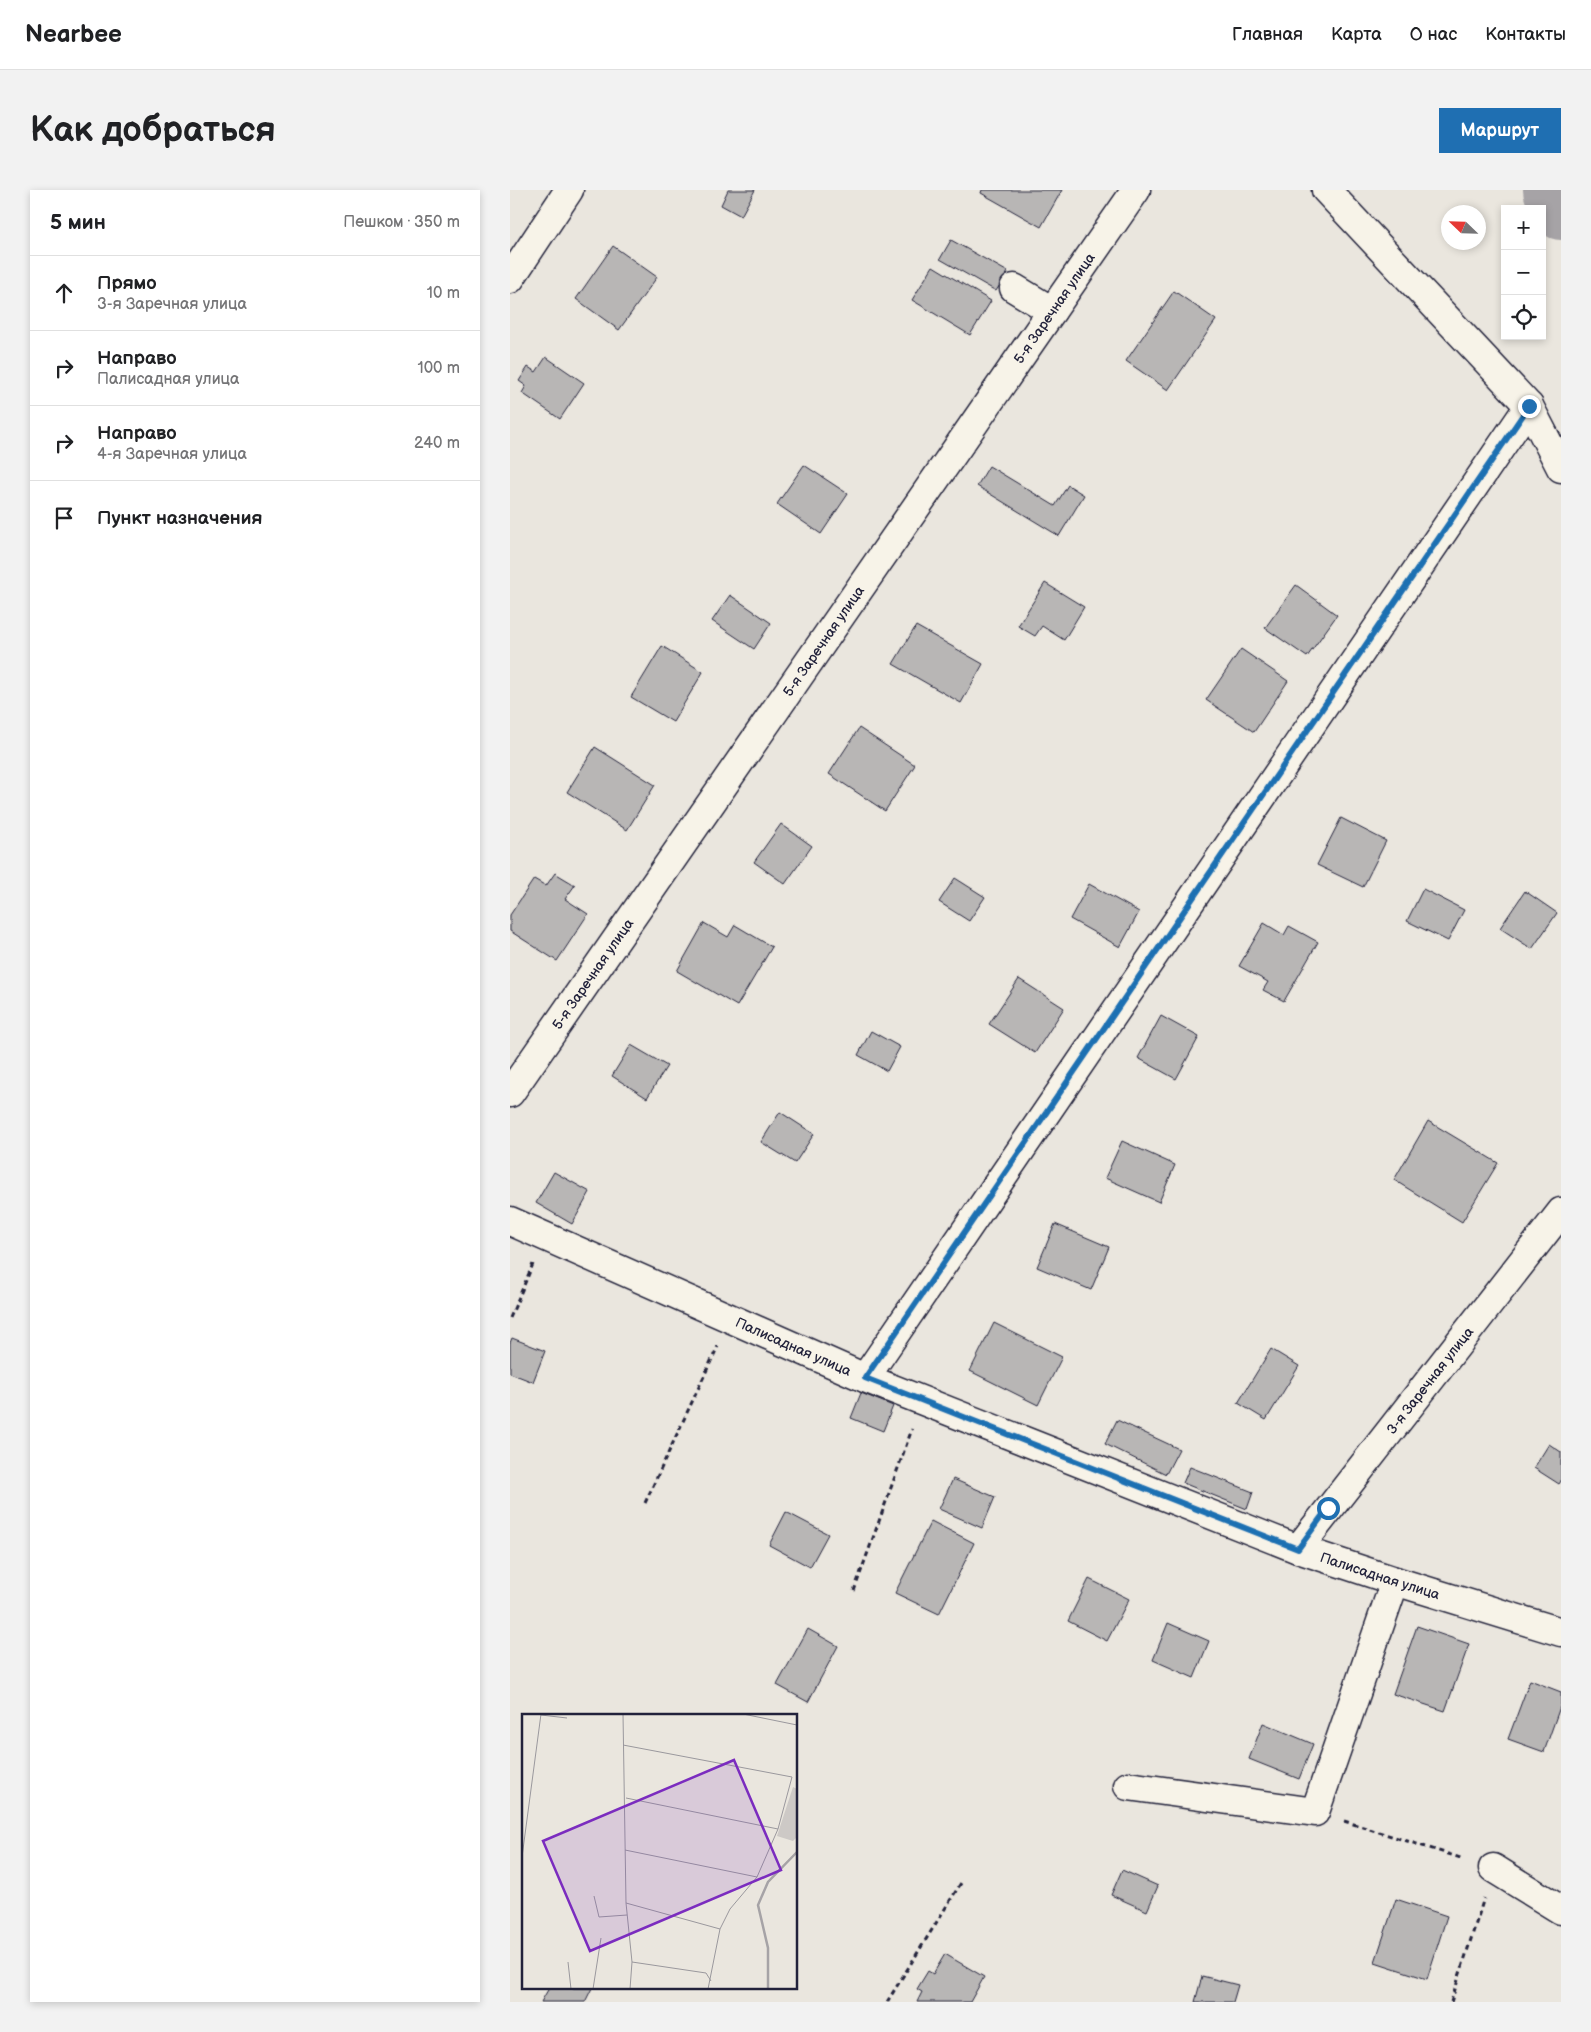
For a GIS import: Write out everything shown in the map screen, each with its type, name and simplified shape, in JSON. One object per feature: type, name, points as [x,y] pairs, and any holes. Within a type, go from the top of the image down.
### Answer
[{"type":"street","points":[[510,279],[569,190]]},
{"type":"street","name":"5-я Заречная улица","points":[[510,1093],[1136,190]]},
{"type":"street","points":[[1326,190],[1529,406],[1561,468]]},
{"type":"street","points":[[1014,288],[1052,311]]},
{"type":"street","points":[[865,1378],[1529,406]]},
{"type":"street","name":"3-я Заречная улица","points":[[1298,1549],[1561,1212]]},
{"type":"street","name":"Палисадная улица","points":[[510,1221],[865,1378],[1298,1549],[1394,1582],[1561,1632]]},
{"type":"street","points":[[1128,1786],[1315,1812],[1394,1582]]},
{"type":"street","points":[[1493,1868],[1561,1910]]},
{"type":"path","points":[[510,1318],[544,1236]]},
{"type":"path","points":[[645,1503],[731,1318]]},
{"type":"path","points":[[854,1591],[923,1401]]},
{"type":"path","points":[[1315,1812],[1493,1868],[1451,2002]]},
{"type":"path","points":[[887,2002],[961,1883]]},
{"type":"building","points":[[728,190],[755,190],[741,216],[721,205]]},
{"type":"building","points":[[982,190],[1062,190],[1041,227],[981,193]]},
{"type":"building","points":[[951,240],[1008,272],[996,291],[940,259]]},
{"type":"building","points":[[613,246],[657,277],[619,330],[576,299]]},
{"type":"building","points":[[933,266],[991,301],[970,335],[912,300]]},
{"type":"building","points":[[1174,291],[1216,320],[1168,390],[1126,361]]},
{"type":"building","points":[[546,357],[584,383],[560,419],[522,393],[526,386],[519,381],[528,367],[536,372]]},
{"type":"building","points":[[804,465],[848,494],[821,534],[777,504]]},
{"type":"building","points":[[989,466],[1055,506],[1068,485],[1084,495],[1059,536],[977,486]]},
{"type":"building","points":[[1045,583],[1084,607],[1064,640],[1042,626],[1035,636],[1018,626]]},
{"type":"building","points":[[1296,585],[1337,615],[1307,657],[1265,628]]},
{"type":"building","points":[[730,595],[771,623],[754,649],[712,621]]},
{"type":"building","points":[[916,626],[983,664],[961,703],[893,664]]},
{"type":"building","points":[[662,646],[703,672],[673,722],[631,697]]},
{"type":"building","points":[[1241,649],[1288,681],[1254,732],[1206,700]]},
{"type":"building","points":[[859,728],[915,765],[885,811],[829,774]]},
{"type":"building","points":[[595,747],[655,785],[627,830],[567,792]]},
{"type":"building","points":[[1341,818],[1386,841],[1363,887],[1317,865]]},
{"type":"building","points":[[781,824],[812,846],[785,884],[754,862]]},
{"type":"building","points":[[555,873],[575,885],[565,899],[588,914],[557,961],[510,931],[510,915],[534,879],[546,886]]},
{"type":"building","points":[[955,878],[985,897],[969,921],[939,902]]},
{"type":"building","points":[[1089,884],[1139,912],[1120,947],[1070,919]]},
{"type":"building","points":[[1423,889],[1464,910],[1448,941],[1407,921]]},
{"type":"building","points":[[1525,891],[1557,913],[1532,949],[1500,928]]},
{"type":"building","points":[[704,923],[728,937],[735,925],[772,947],[737,1006],[677,971]]},
{"type":"building","points":[[1264,923],[1284,935],[1289,926],[1318,942],[1284,1001],[1263,990],[1268,982],[1239,966]]},
{"type":"building","points":[[1019,979],[1064,1008],[1035,1053],[989,1024]]},
{"type":"building","points":[[1161,1016],[1199,1037],[1176,1079],[1138,1058]]},
{"type":"building","points":[[871,1031],[900,1047],[887,1071],[858,1055]]},
{"type":"building","points":[[631,1045],[667,1066],[647,1098],[612,1076]]},
{"type":"building","points":[[780,1112],[814,1134],[795,1163],[761,1142]]},
{"type":"building","points":[[1428,1121],[1498,1163],[1462,1222],[1394,1180]]},
{"type":"building","points":[[1122,1141],[1175,1165],[1159,1202],[1105,1178]]},
{"type":"building","points":[[554,1172],[590,1192],[572,1224],[536,1203]]},
{"type":"building","points":[[1055,1224],[1109,1247],[1091,1290],[1037,1267]]},
{"type":"building","points":[[994,1323],[1062,1357],[1038,1405],[970,1371]]},
{"type":"building","points":[[512,1338],[545,1351],[533,1382],[510,1373],[510,1343]]},
{"type":"building","points":[[1271,1349],[1299,1366],[1266,1420],[1238,1403]]},
{"type":"building","points":[[861,1393],[893,1406],[883,1431],[851,1418]]},
{"type":"building","points":[[1117,1420],[1179,1449],[1166,1474],[1105,1444]]},
{"type":"building","points":[[1549,1444],[1561,1452],[1561,1481],[1559,1484],[1534,1468]]},
{"type":"building","points":[[1190,1467],[1253,1492],[1247,1509],[1183,1483]]},
{"type":"building","points":[[953,1479],[995,1497],[982,1528],[939,1509]]},
{"type":"building","points":[[786,1512],[828,1534],[810,1567],[769,1545]]},
{"type":"building","points":[[931,1521],[974,1543],[939,1614],[895,1593]]},
{"type":"building","points":[[1089,1579],[1129,1599],[1107,1641],[1068,1621]]},
{"type":"building","points":[[1168,1623],[1209,1641],[1194,1678],[1153,1660]]},
{"type":"building","points":[[1417,1626],[1469,1644],[1445,1711],[1393,1694]]},
{"type":"building","points":[[808,1629],[838,1646],[808,1702],[777,1685]]},
{"type":"building","points":[[1530,1680],[1561,1692],[1561,1704],[1544,1752],[1508,1739]]},
{"type":"building","points":[[1263,1723],[1313,1744],[1299,1779],[1249,1759]]},
{"type":"building","points":[[1122,1870],[1158,1886],[1147,1911],[1111,1895]]},
{"type":"building","points":[[1396,1899],[1447,1916],[1427,1979],[1375,1962]]},
{"type":"building","points":[[945,1954],[984,1977],[970,2002],[917,2002],[922,1992],[917,1989],[928,1971],[933,1974]]},
{"type":"building","points":[[1202,1976],[1238,1985],[1233,2002],[1195,2002]]},
{"type":"building","points":[[548,1990],[591,1990],[585,2002],[541,2002]]},
{"type":"waterway","points":[[1552,190],[1561,211]]},
{"type":"route","points":[[1328,1508],[1298,1549],[865,1378],[1529,406]]}]
